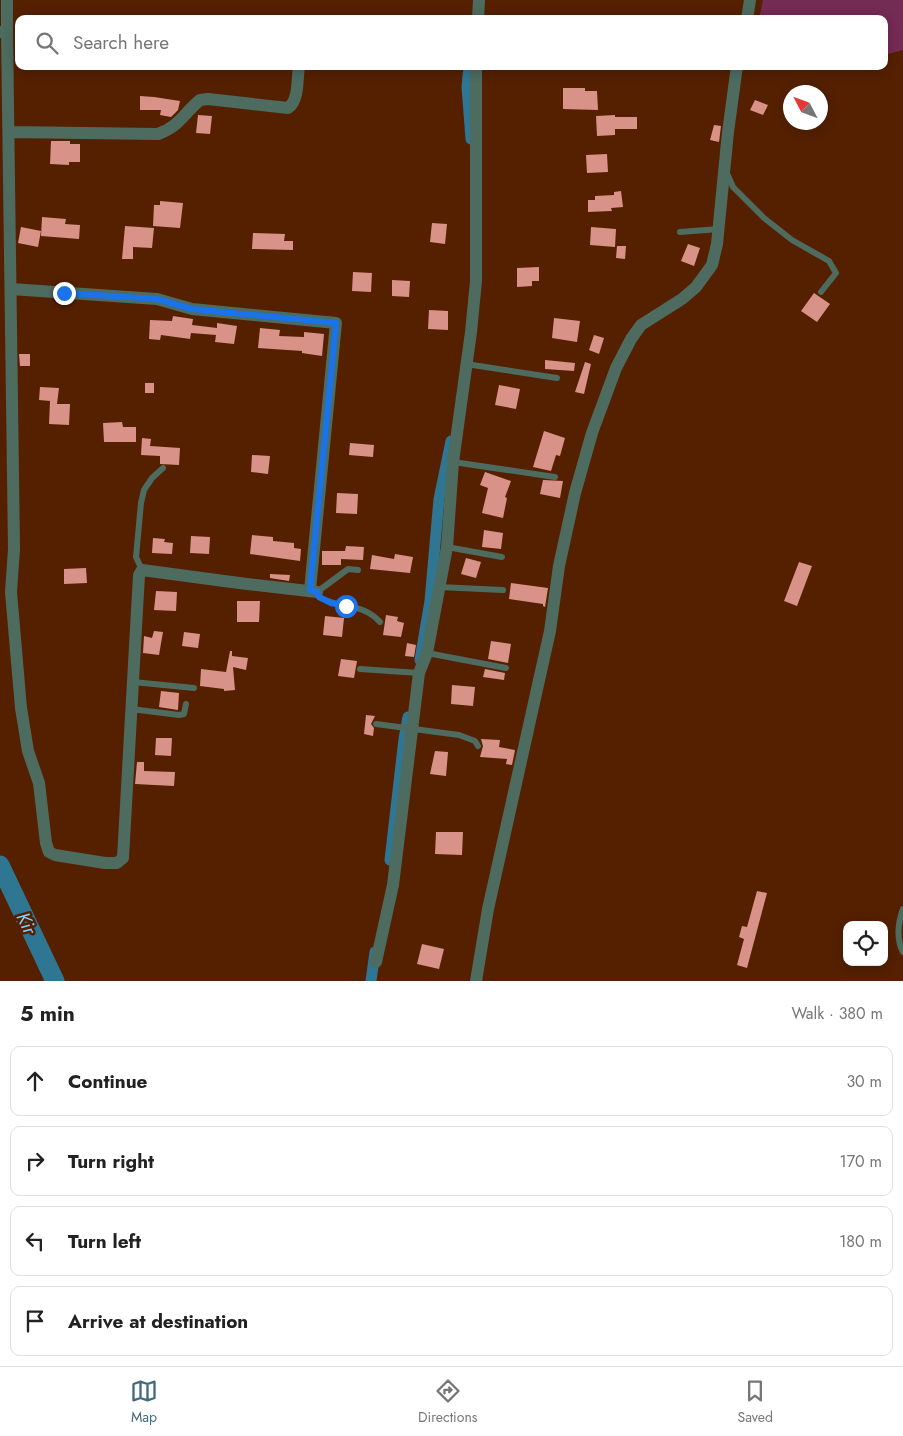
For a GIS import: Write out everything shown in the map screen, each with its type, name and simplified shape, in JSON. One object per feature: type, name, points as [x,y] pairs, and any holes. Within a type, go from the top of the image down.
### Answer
[{"type":"street","points":[[7,0],[3,33],[9,132],[8,196],[14,549],[12,602],[21,708],[28,751],[39,783],[46,843],[49,852],[55,855],[104,863],[117,863],[123,858],[139,575],[142,570],[314,591],[336,323],[192,309],[157,299],[11,289]]},
{"type":"street","points":[[478,15],[479,0]]},
{"type":"street","points":[[748,15],[750,0]]},
{"type":"street","points":[[9,132],[158,134],[180,122],[200,100],[288,108],[293,105],[295,100],[298,70]]},
{"type":"street","points":[[376,962],[393,885],[419,673],[427,653],[447,547],[453,462],[476,281],[476,70]]},
{"type":"street","points":[[476,981],[488,909],[550,631],[559,566],[592,433],[616,368],[630,339],[641,325],[682,299],[712,266],[718,244],[737,70]]},
{"type":"lane","points":[[725,168],[734,187],[764,218],[792,240],[828,260],[836,273],[821,292]]},
{"type":"lane","points":[[680,232],[719,229]]},
{"type":"lane","points":[[466,364],[556,378]]},
{"type":"lane","points":[[453,462],[555,477]]},
{"type":"lane","points":[[142,570],[136,557],[140,503],[144,490],[152,478],[163,468]]},
{"type":"lane","points":[[447,547],[502,557]]},
{"type":"lane","points":[[358,570],[348,569],[314,591],[319,597],[331,603],[367,610],[380,622]]},
{"type":"lane","points":[[439,587],[503,590]]},
{"type":"lane","points":[[427,653],[506,668]]},
{"type":"lane","points":[[360,669],[419,673]]},
{"type":"lane","points":[[133,682],[194,688]]},
{"type":"lane","points":[[131,710],[179,715],[184,714],[186,704]]},
{"type":"lane","points":[[376,724],[459,735],[475,741],[478,746]]},
{"type":"lane","points":[[903,909],[899,924],[899,937],[903,952]]},
{"type":"shaded area","points":[[763,0],[903,0],[903,50],[888,54],[888,15],[760,15]]},
{"type":"building","points":[[563,88],[585,88],[585,91],[597,91],[598,110],[563,109]]},
{"type":"building","points":[[140,96],[180,101],[178,110],[171,117],[160,115],[161,110],[140,110]]},
{"type":"building","points":[[755,100],[768,105],[763,115],[750,110]]},
{"type":"building","points":[[198,115],[212,116],[210,134],[196,133]]},
{"type":"building","points":[[615,115],[615,117],[637,117],[637,129],[615,129],[615,135],[597,136],[596,116]]},
{"type":"building","points":[[714,125],[721,126],[719,142],[710,140]]},
{"type":"building","points":[[51,141],[70,141],[70,144],[80,144],[80,162],[69,162],[69,165],[50,164]]},
{"type":"building","points":[[607,154],[608,172],[587,173],[586,155]]},
{"type":"building","points":[[621,191],[623,207],[611,208],[612,211],[588,212],[588,200],[595,200],[595,196],[614,195],[614,192]]},
{"type":"building","points":[[160,201],[183,203],[180,228],[153,226],[154,205],[160,205]]},
{"type":"building","points":[[42,217],[66,219],[65,224],[80,225],[79,239],[41,236]]},
{"type":"building","points":[[432,223],[447,224],[445,244],[430,242]]},
{"type":"building","points":[[125,226],[154,228],[152,248],[133,247],[133,259],[122,259]]},
{"type":"building","points":[[21,227],[41,231],[38,247],[18,243]]},
{"type":"building","points":[[591,227],[616,229],[615,247],[590,245]]},
{"type":"building","points":[[253,233],[285,234],[284,241],[293,241],[293,250],[252,249]]},
{"type":"building","points":[[688,244],[700,248],[694,266],[681,261]]},
{"type":"building","points":[[617,246],[626,246],[625,259],[616,258]]},
{"type":"building","points":[[539,267],[539,281],[532,281],[532,286],[517,287],[517,268]]},
{"type":"building","points":[[353,272],[372,273],[371,292],[352,291]]},
{"type":"building","points":[[392,280],[410,281],[409,297],[392,296]]},
{"type":"building","points":[[814,293],[830,304],[817,322],[801,311]]},
{"type":"building","points":[[429,310],[448,311],[448,330],[428,329]]},
{"type":"building","points":[[173,316],[193,319],[192,325],[217,328],[217,323],[237,326],[234,344],[215,342],[216,335],[191,333],[190,339],[161,335],[160,340],[149,339],[150,320],[172,321]]},
{"type":"building","points":[[554,318],[580,321],[577,342],[552,338]]},
{"type":"building","points":[[260,328],[280,330],[279,336],[304,337],[304,332],[324,334],[322,356],[302,353],[302,351],[258,348]]},
{"type":"building","points":[[594,335],[604,338],[599,354],[589,350]]},
{"type":"building","points":[[19,354],[30,354],[30,366],[20,366]]},
{"type":"building","points":[[545,360],[575,363],[574,371],[545,369]]},
{"type":"building","points":[[585,362],[591,364],[584,394],[575,392]]},
{"type":"building","points":[[145,383],[154,383],[154,393],[145,393]]},
{"type":"building","points":[[499,385],[520,389],[516,409],[495,405]]},
{"type":"building","points":[[40,387],[59,388],[57,404],[70,404],[69,425],[49,424],[50,401],[39,400]]},
{"type":"building","points":[[122,422],[123,427],[136,427],[136,442],[104,442],[103,423]]},
{"type":"building","points":[[544,431],[565,438],[560,456],[556,455],[551,471],[533,467]]},
{"type":"building","points":[[142,438],[151,439],[150,446],[180,448],[179,465],[160,464],[160,456],[141,455]]},
{"type":"building","points":[[350,443],[374,445],[373,457],[349,455]]},
{"type":"building","points":[[252,455],[270,456],[268,474],[251,472]]},
{"type":"building","points":[[485,472],[511,481],[505,497],[507,498],[503,518],[482,513],[488,488],[480,485]]},
{"type":"building","points":[[543,480],[563,481],[560,498],[540,494]]},
{"type":"building","points":[[337,493],[358,494],[357,514],[336,513]]},
{"type":"building","points":[[484,530],[503,533],[501,549],[482,547]]},
{"type":"building","points":[[252,535],[273,537],[273,541],[294,543],[294,548],[301,549],[300,561],[250,554]]},
{"type":"building","points":[[191,536],[210,537],[209,554],[190,553]]},
{"type":"building","points":[[153,538],[165,539],[164,542],[173,543],[172,554],[152,553]]},
{"type":"building","points":[[346,546],[364,547],[363,560],[341,559],[341,565],[322,565],[322,551],[345,551]]},
{"type":"building","points":[[395,554],[413,557],[410,573],[370,569],[372,555],[394,559]]},
{"type":"building","points":[[466,558],[481,562],[476,578],[461,574]]},
{"type":"building","points":[[799,562],[812,566],[797,606],[784,601]]},
{"type":"building","points":[[86,568],[87,583],[64,584],[64,569]]},
{"type":"building","points":[[270,574],[290,575],[289,581],[270,578]]},
{"type":"building","points":[[511,583],[548,588],[545,607],[543,604],[509,599]]},
{"type":"building","points":[[156,591],[177,592],[176,611],[154,610]]},
{"type":"building","points":[[237,601],[260,601],[259,622],[237,622]]},
{"type":"building","points":[[386,615],[398,617],[397,621],[404,623],[401,637],[383,635]]},
{"type":"building","points":[[325,616],[344,618],[342,637],[323,635]]},
{"type":"building","points":[[154,631],[163,632],[159,655],[143,653],[144,636],[152,638]]},
{"type":"building","points":[[184,632],[200,634],[198,648],[182,646]]},
{"type":"building","points":[[491,641],[511,644],[508,663],[488,659]]},
{"type":"building","points":[[407,643],[416,645],[414,657],[405,656]]},
{"type":"building","points":[[230,651],[232,651],[232,656],[248,658],[246,670],[233,667],[235,690],[224,691],[224,689],[200,686],[201,669],[226,672]]},
{"type":"building","points":[[341,659],[357,661],[354,678],[338,676]]},
{"type":"building","points":[[485,669],[505,673],[504,680],[483,677]]},
{"type":"building","points":[[452,685],[475,687],[473,706],[451,704]]},
{"type":"building","points":[[161,691],[179,693],[178,710],[159,707]]},
{"type":"building","points":[[366,715],[375,716],[371,724],[374,728],[373,736],[364,734]]},
{"type":"building","points":[[156,738],[172,738],[171,756],[155,755]]},
{"type":"building","points":[[481,739],[500,740],[499,747],[515,750],[512,765],[506,764],[507,759],[480,757],[483,746]]},
{"type":"building","points":[[435,751],[448,752],[446,776],[430,774]]},
{"type":"building","points":[[137,762],[144,762],[144,771],[175,772],[174,786],[135,784]]},
{"type":"building","points":[[436,832],[463,832],[462,855],[435,854]]},
{"type":"building","points":[[757,891],[767,893],[747,968],[737,965],[744,939],[739,937],[742,926],[747,927]]},
{"type":"building","points":[[422,944],[444,949],[439,969],[417,964]]},
{"type":"waterway","points":[[469,70],[467,87],[471,139]]},
{"type":"waterway","points":[[420,660],[430,601],[439,499],[451,441]]},
{"type":"waterway","points":[[390,860],[408,717]]},
{"type":"waterway","name":"Kir","points":[[0,865],[55,981]]},
{"type":"waterway","points":[[371,981],[375,952]]},
{"type":"route","points":[[64,293],[157,299],[192,309],[336,323],[310,590],[317,592],[319,597],[331,603],[346,606]]}]
